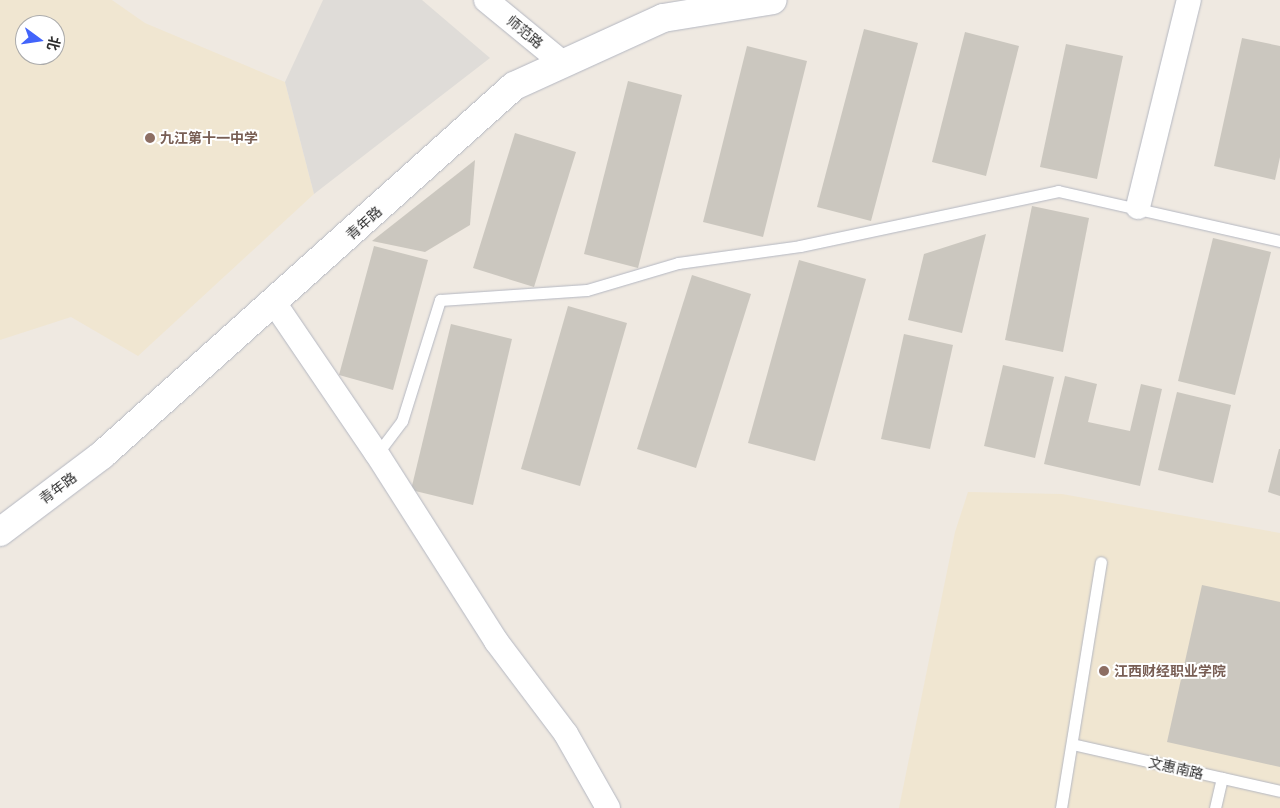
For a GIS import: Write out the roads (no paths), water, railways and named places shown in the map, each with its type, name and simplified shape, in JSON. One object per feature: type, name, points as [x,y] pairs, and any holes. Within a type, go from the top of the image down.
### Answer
[{"type":"main road","name":"青年路","points":[[0,532],[102,455],[275,304],[514,86],[663,18],[773,0]]},
{"type":"street","name":"师范路","points":[[486,0],[564,64]]},
{"type":"street","points":[[1138,207],[1189,0]]},
{"type":"street","points":[[275,304],[377,454],[496,641],[566,734],[608,808]]},
{"type":"lane","points":[[377,454],[402,421],[440,300],[587,290],[678,263],[800,246],[1058,191],[1138,207],[1280,241]]},
{"type":"lane","points":[[1061,808],[1100,562]]},
{"type":"lane","name":"文惠南路","points":[[1072,744],[1280,791]]},
{"type":"lane","points":[[1215,808],[1222,778]]},
{"type":"place","name":"九江第十一中学","points":[[150,138]]},
{"type":"place","name":"江西财经职业学院","points":[[1104,671]]}]
